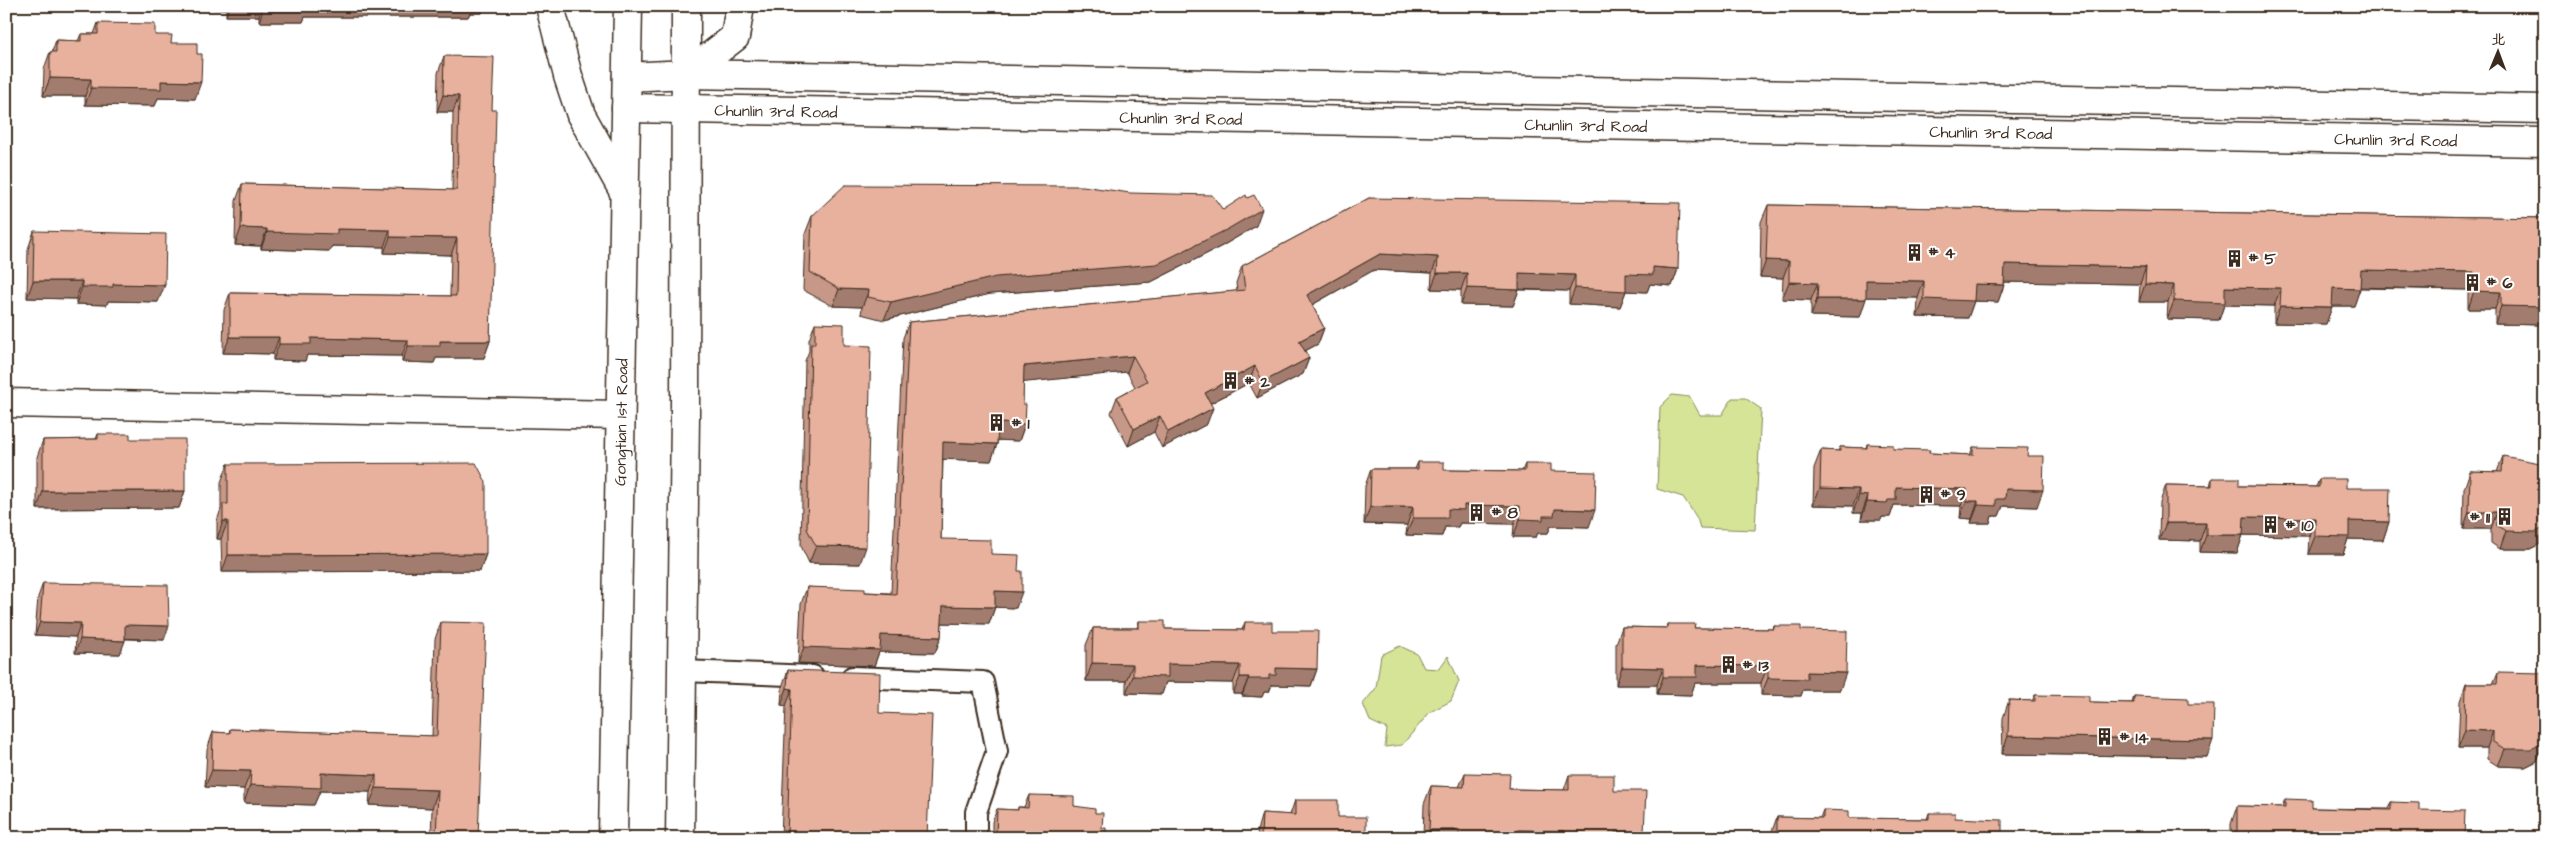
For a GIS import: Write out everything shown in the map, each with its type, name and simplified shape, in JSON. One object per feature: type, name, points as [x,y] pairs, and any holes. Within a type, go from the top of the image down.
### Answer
[{"type":"street","points":[[550,6],[581,115],[624,192]]},
{"type":"street","name":"Gongtian 1st Road","points":[[613,838],[628,6]]},
{"type":"street","points":[[680,838],[687,109],[686,6]]},
{"type":"street","points":[[687,74],[735,37],[740,6]]},
{"type":"street","name":"Chunlin 3rd Road","points":[[627,77],[687,74],[2545,110]]},
{"type":"street","name":"Chunlin 3rd Road","points":[[626,108],[2545,142]]},
{"type":"street","points":[[6,403],[620,415]]},
{"type":"street","points":[[682,671],[983,682],[997,751],[976,812],[976,838]]},
{"type":"green space","points":[[1672,395],[1690,397],[1700,415],[1722,415],[1732,398],[1745,398],[1761,409],[1755,530],[1700,528],[1697,518],[1683,497],[1657,489],[1660,407]]},
{"type":"green space","points":[[1400,646],[1417,654],[1424,668],[1439,669],[1448,656],[1459,681],[1451,701],[1430,712],[1402,745],[1385,747],[1387,729],[1370,721],[1363,704],[1376,688],[1381,655]]},
{"type":"building","points":[[98,23],[155,24],[155,35],[172,35],[171,43],[197,43],[197,54],[202,54],[201,82],[161,81],[161,89],[91,88],[91,79],[50,78],[50,52],[56,52],[56,40],[81,41],[81,34],[98,34]]},
{"type":"building","points":[[444,56],[494,57],[492,110],[496,110],[490,341],[440,341],[440,346],[408,346],[408,340],[311,338],[311,344],[279,344],[279,337],[230,337],[230,293],[456,296],[457,238],[390,237],[390,230],[337,229],[337,234],[267,232],[267,229],[241,228],[242,184],[457,190],[459,96],[443,95]]},
{"type":"building","points":[[845,185],[1083,186],[1130,193],[1212,195],[1223,210],[1246,195],[1247,198],[1254,195],[1262,209],[1228,229],[1157,264],[996,277],[891,302],[868,297],[869,290],[839,289],[810,272],[812,216]]},
{"type":"building","points":[[1369,198],[1680,203],[1678,269],[1653,267],[1653,275],[1626,274],[1626,291],[1575,288],[1575,275],[1519,273],[1519,290],[1467,288],[1467,273],[1437,273],[1438,257],[1380,254],[1307,295],[1324,328],[1299,341],[1309,358],[1263,382],[1255,366],[1205,393],[1213,408],[1168,432],[1160,416],[1134,429],[1117,397],[1147,381],[1133,356],[1024,366],[1023,404],[1026,404],[1025,424],[998,423],[997,444],[943,442],[941,539],[991,540],[991,554],[1019,555],[1018,571],[1022,571],[1022,592],[995,591],[995,607],[943,606],[941,637],[881,635],[880,650],[804,647],[807,587],[865,589],[865,592],[896,594],[909,322],[1245,290],[1242,266]]},
{"type":"building","points":[[1768,205],[2545,218],[2545,307],[2501,306],[2501,292],[2474,291],[2474,272],[2361,270],[2360,289],[2333,288],[2332,307],[2280,306],[2281,288],[2225,287],[2225,303],[2174,301],[2174,285],[2145,284],[2146,267],[2005,264],[2004,285],[1975,284],[1974,301],[1924,299],[1924,281],[1866,280],[1866,299],[1817,299],[1818,283],[1789,282],[1789,261],[1766,260]]},
{"type":"building","points":[[34,231],[166,234],[165,285],[113,284],[113,287],[82,287],[82,281],[33,281]]},
{"type":"building","points":[[815,323],[844,324],[844,345],[871,346],[866,547],[816,546],[807,529],[811,344],[815,344]]},
{"type":"building","points":[[98,434],[130,434],[130,439],[185,439],[185,491],[43,491],[43,440],[98,439]]},
{"type":"building","points":[[1867,444],[1893,445],[1893,449],[1930,450],[1929,453],[1973,455],[1973,447],[2028,448],[2027,456],[2044,456],[2043,490],[2006,489],[2005,499],[1996,499],[1996,506],[1978,505],[1978,501],[1966,501],[1967,489],[1896,487],[1896,500],[1888,500],[1887,503],[1867,502],[1868,496],[1859,495],[1859,489],[1820,488],[1821,450],[1840,451],[1840,447],[1867,448]]},
{"type":"building","name":"# 11","points":[[2503,456],[2545,464],[2545,527],[2536,532],[2506,531],[2497,526],[2497,512],[2469,512],[2470,471],[2502,472]]},
{"type":"building","points":[[1418,462],[1444,462],[1444,470],[1525,471],[1525,464],[1551,464],[1551,471],[1596,472],[1595,510],[1555,509],[1554,516],[1543,516],[1543,520],[1520,519],[1520,506],[1464,505],[1464,510],[1448,509],[1448,518],[1413,518],[1413,507],[1370,507],[1371,469],[1418,469]]},
{"type":"building","points":[[476,463],[486,482],[486,554],[228,555],[228,521],[223,521],[223,504],[228,504],[228,464]]},
{"type":"building","points":[[2212,478],[2239,478],[2239,486],[2319,487],[2319,479],[2346,479],[2346,488],[2390,488],[2389,522],[2349,521],[2349,537],[2315,536],[2315,518],[2244,517],[2243,535],[2206,535],[2206,523],[2166,523],[2166,485],[2212,486]]},
{"type":"building","points":[[43,583],[168,585],[169,626],[125,625],[125,641],[80,639],[81,623],[40,622]]},
{"type":"building","points":[[1139,621],[1165,621],[1165,629],[1244,630],[1245,622],[1272,622],[1272,631],[1318,631],[1317,669],[1276,668],[1276,675],[1269,675],[1269,679],[1248,679],[1249,677],[1240,677],[1240,665],[1168,664],[1168,677],[1133,676],[1133,664],[1092,663],[1093,628],[1139,628]]},
{"type":"building","points":[[441,622],[486,623],[478,838],[436,838],[438,790],[376,788],[376,775],[321,773],[321,788],[250,785],[251,771],[212,770],[213,732],[230,733],[230,729],[437,736]]},
{"type":"building","points":[[1668,624],[1695,624],[1694,628],[1774,629],[1774,626],[1801,626],[1801,630],[1847,631],[1846,673],[1807,672],[1807,679],[1768,678],[1768,666],[1697,665],[1697,677],[1663,677],[1663,668],[1622,667],[1622,627],[1668,628]]},
{"type":"building","points":[[788,670],[880,673],[879,713],[932,715],[927,838],[787,838],[792,689],[787,688]]},
{"type":"building","points":[[2498,672],[2543,673],[2541,687],[2545,687],[2545,728],[2543,743],[2531,749],[2505,749],[2493,742],[2493,731],[2465,730],[2466,684],[2497,684]]},
{"type":"building","points":[[2035,695],[2089,696],[2089,702],[2134,703],[2134,696],[2188,698],[2188,704],[2214,704],[2213,740],[2008,736],[2009,700],[2035,701]]},
{"type":"building","points":[[1465,773],[1510,774],[1509,789],[1569,790],[1569,775],[1614,775],[1614,791],[1646,791],[1644,832],[1615,832],[1615,838],[1565,838],[1565,831],[1518,830],[1511,838],[1460,838],[1460,830],[1429,830],[1431,786],[1464,787]]},
{"type":"building","points":[[1029,795],[1074,796],[1074,806],[1095,809],[1095,813],[1103,813],[1102,828],[1106,828],[1106,838],[996,838],[997,809],[1018,810],[1018,807],[1028,808]]},
{"type":"building","points":[[2285,799],[2312,800],[2312,808],[2391,810],[2391,802],[2419,803],[2419,810],[2465,811],[2464,838],[2237,838],[2237,806],[2285,807]]},
{"type":"building","points":[[1295,800],[1338,800],[1338,817],[1366,817],[1366,833],[1370,834],[1370,838],[1261,838],[1262,813],[1295,815]]},
{"type":"building","points":[[1823,810],[1849,811],[1849,818],[1929,819],[1929,813],[1955,813],[1955,818],[2002,820],[2002,838],[1777,838],[1777,817],[1823,818]]},
{"type":"place","name":"# 4","points":[[1914,252]]},
{"type":"place","name":"# 5","points":[[2234,258]]},
{"type":"place","name":"# 6","points":[[2472,282]]},
{"type":"place","name":"# 2","points":[[1230,381]]},
{"type":"place","name":"# 1","points":[[997,423]]},
{"type":"place","name":"# 9","points":[[1926,494]]},
{"type":"place","name":"# 8","points":[[1477,512]]},
{"type":"place","name":"# 11","points":[[2504,517]]},
{"type":"place","name":"# 10","points":[[2271,525]]},
{"type":"place","name":"# 13","points":[[1728,665]]},
{"type":"place","name":"# 14","points":[[2105,737]]}]
